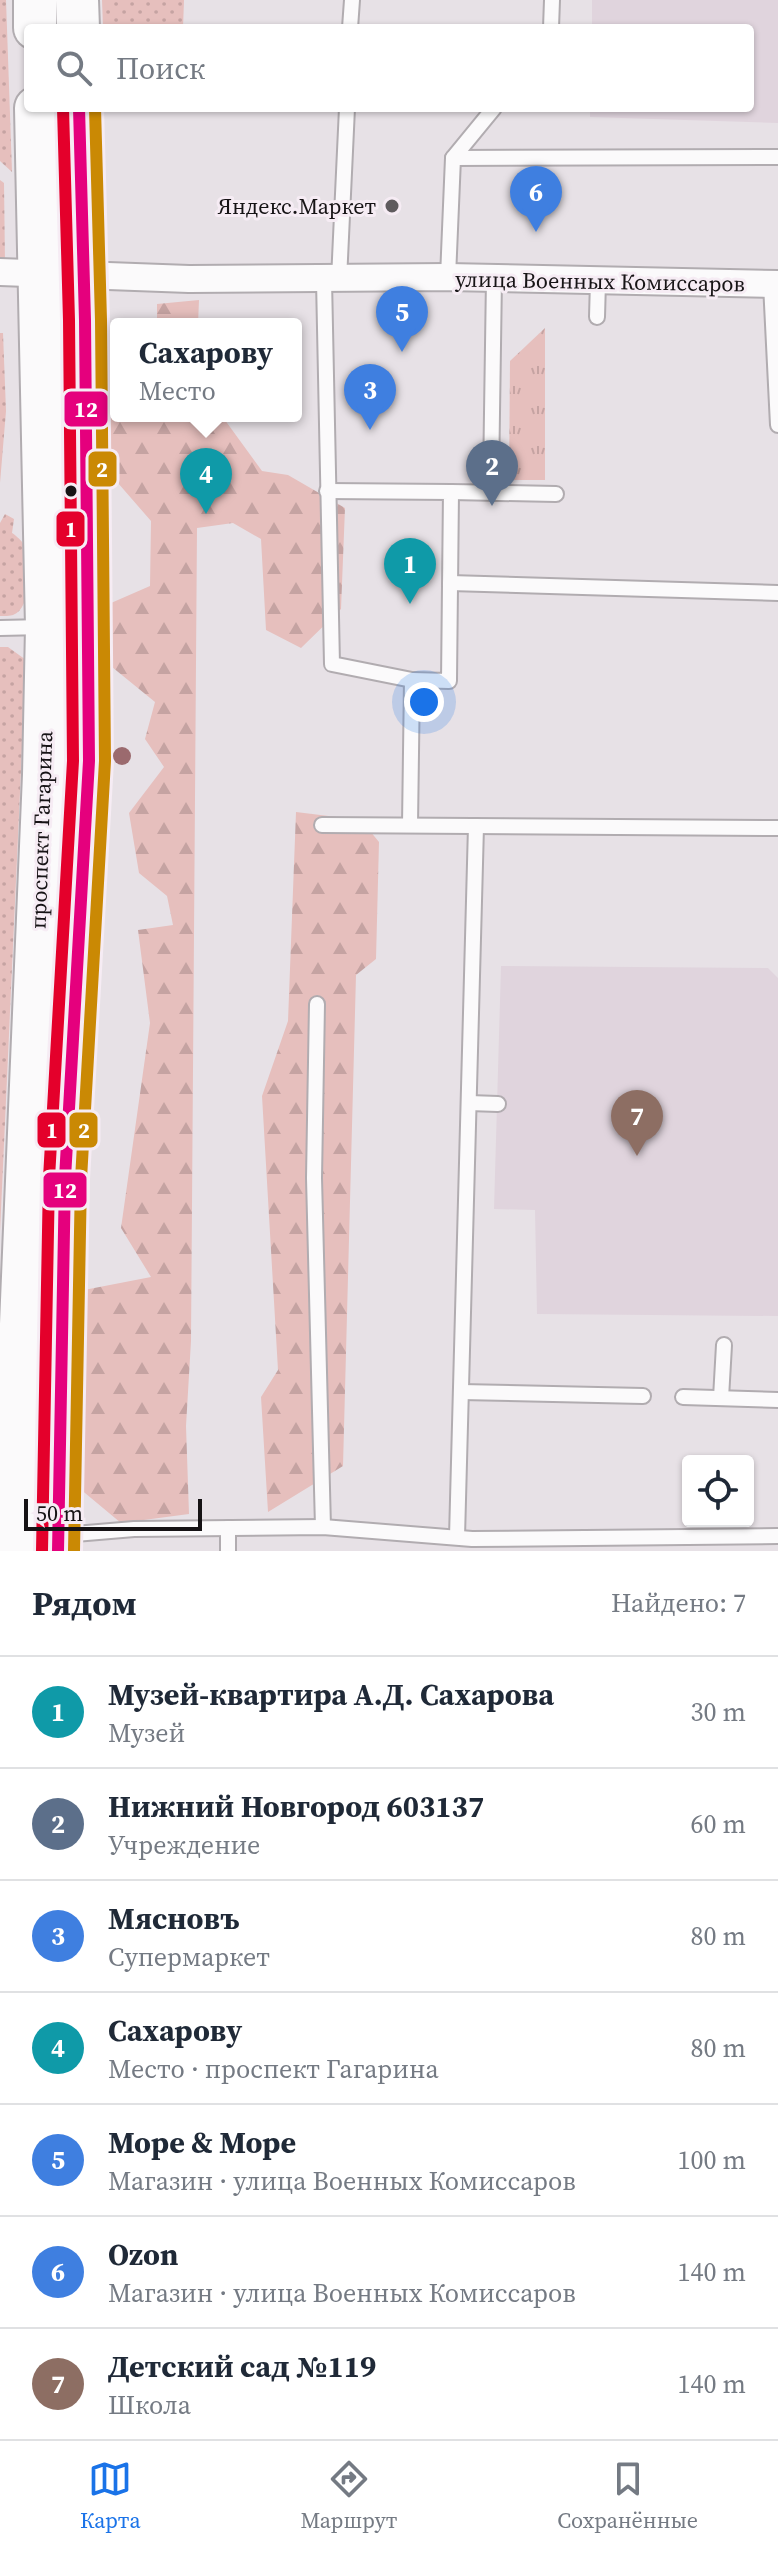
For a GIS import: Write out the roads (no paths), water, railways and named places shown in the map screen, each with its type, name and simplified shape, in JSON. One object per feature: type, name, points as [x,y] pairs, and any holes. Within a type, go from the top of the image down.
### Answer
[{"type":"main road","points":[[35,0],[35,24]]},
{"type":"main road","points":[[77,0],[78,24]]},
{"type":"main road","name":"проспект Гагарина","points":[[19,1551],[9,1420],[44,775],[47,627],[20,272],[36,112]]},
{"type":"main road","name":"проспект Гагарина","points":[[58,1543],[65,1178],[89,761],[79,112]]},
{"type":"street","name":"улица Военных Комиссаров","points":[[20,272],[189,279],[448,277],[774,284]]},
{"type":"lane","points":[[350,24],[352,0]]},
{"type":"lane","points":[[551,24],[552,0]]},
{"type":"lane","points":[[347,112],[332,280],[327,491],[332,664],[412,680],[449,681],[451,492]]},
{"type":"lane","points":[[448,277],[453,158],[491,112]]},
{"type":"lane","points":[[453,158],[778,157]]},
{"type":"lane","points":[[491,480],[494,278]]},
{"type":"lane","points":[[597,317],[598,281]]},
{"type":"lane","points":[[774,284],[778,425]]},
{"type":"lane","points":[[327,491],[556,494]]},
{"type":"lane","points":[[450,583],[778,593]]},
{"type":"lane","points":[[0,628],[47,627]]},
{"type":"lane","points":[[410,825],[412,680]]},
{"type":"lane","points":[[322,825],[778,828]]},
{"type":"lane","points":[[467,1542],[461,1392],[476,826]]},
{"type":"lane","points":[[317,1004],[314,1178],[323,1527]]},
{"type":"lane","points":[[469,1103],[498,1104]]},
{"type":"lane","points":[[721,1398],[724,1345]]},
{"type":"lane","points":[[461,1392],[643,1396]]},
{"type":"lane","points":[[683,1397],[778,1400]]},
{"type":"lane","points":[[58,1543],[134,1529],[323,1527],[467,1542],[778,1536]]},
{"type":"lane","points":[[228,1528],[228,1551]]},
{"type":"lane","points":[[467,1542],[482,1551]]},
{"type":"place","name":"Яндекс.Маркет","points":[[392,206]]},
{"type":"place","name":"Ozon","points":[[536,232]]},
{"type":"place","name":"Море & Море","points":[[402,352]]},
{"type":"place","name":"Мясновъ","points":[[370,430]]},
{"type":"place","name":"Нижний Новгород 603137","points":[[492,506]]},
{"type":"place","name":"Сахарову","points":[[206,514]]},
{"type":"place","name":"Музей-квартира А.Д. Сахарова","points":[[410,604]]},
{"type":"place","name":"Детский сад №119","points":[[637,1156]]}]
